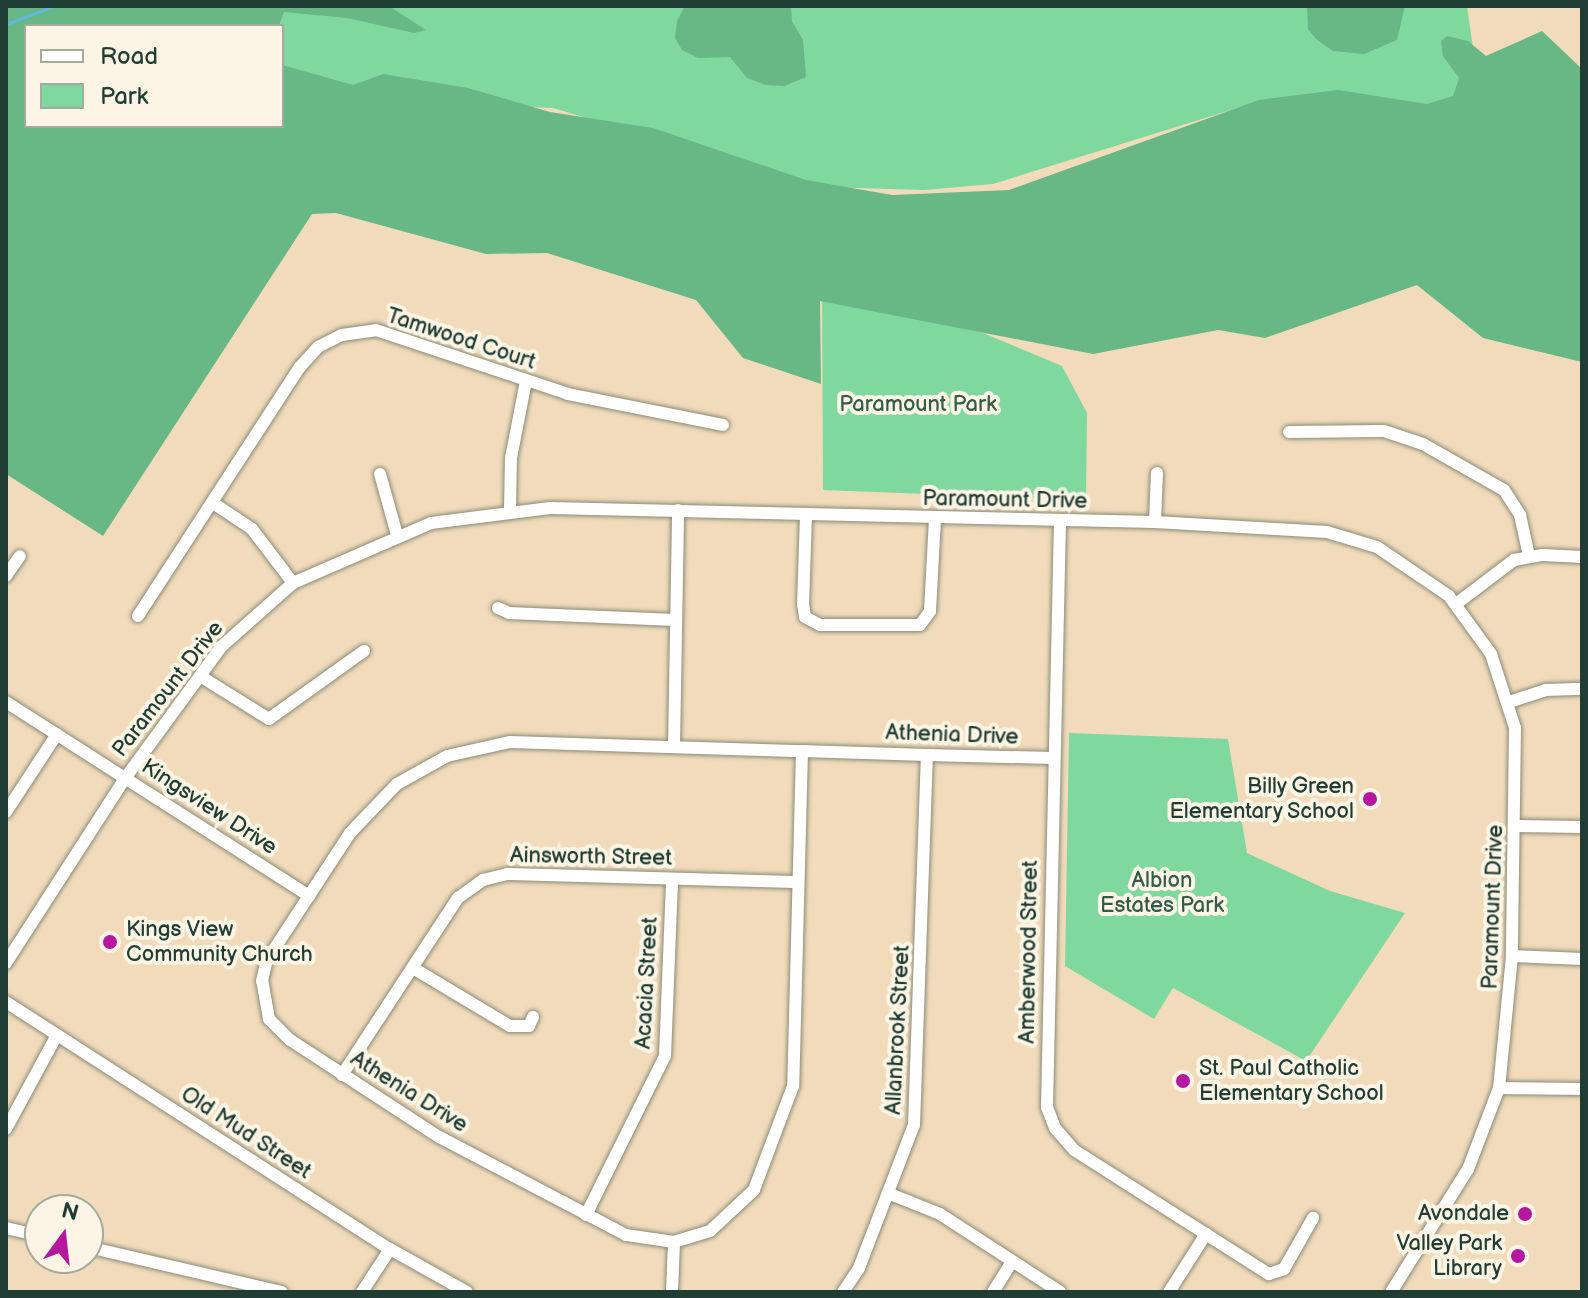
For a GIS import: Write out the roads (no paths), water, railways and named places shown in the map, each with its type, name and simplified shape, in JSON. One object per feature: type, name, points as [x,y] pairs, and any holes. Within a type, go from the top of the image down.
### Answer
[{"type":"street","name":"Tamwood Court","points":[[138,616],[300,367],[318,347],[342,335],[376,330],[526,381],[723,425]]},
{"type":"street","points":[[510,509],[511,458],[526,381]]},
{"type":"street","points":[[1289,432],[1384,431],[1423,444],[1504,490],[1520,515],[1529,556]]},
{"type":"street","points":[[1155,522],[1157,473]]},
{"type":"street","points":[[380,474],[397,535]]},
{"type":"street","points":[[213,503],[252,529],[293,583]]},
{"type":"street","name":"Paramount Drive","points":[[6,963],[126,777],[222,646],[293,583],[397,535],[431,523],[510,509],[678,510],[935,519],[1155,522],[1327,532],[1354,539],[1424,574],[1456,604],[1491,654],[1509,702],[1517,755],[1512,956],[1499,1088],[1468,1169],[1391,1292]]},
{"type":"street","points":[[674,747],[678,510]]},
{"type":"street","points":[[806,515],[803,604],[805,617],[820,625],[920,625],[930,611],[935,519]]},
{"type":"street","name":"Amberwood Street","points":[[1060,521],[1047,1107],[1055,1128],[1074,1150],[1277,1275],[1313,1218]]},
{"type":"street","points":[[6,576],[20,556]]},
{"type":"street","points":[[1456,604],[1499,567],[1529,556],[1582,557]]},
{"type":"street","points":[[498,608],[509,613],[675,620]]},
{"type":"street","points":[[200,676],[269,719],[364,651]]},
{"type":"street","points":[[1509,702],[1546,690],[1582,689]]},
{"type":"street","name":"Kingsview Drive","points":[[6,702],[309,896]]},
{"type":"street","points":[[6,812],[57,734]]},
{"type":"street","name":"Athenia Drive","points":[[802,751],[788,1106],[754,1190],[742,1205],[710,1231],[674,1242],[626,1235],[586,1215],[439,1137],[342,1075],[276,1028],[262,1000],[267,960],[374,802],[447,756],[510,742],[1054,758]]},
{"type":"street","name":"Allanbrook Street","points":[[843,1292],[859,1268],[890,1194],[917,1102],[927,755]]},
{"type":"street","points":[[1517,826],[1582,827]]},
{"type":"street","name":"Ainsworth Street","points":[[342,1075],[458,898],[488,878],[513,874],[797,882]]},
{"type":"street","name":"Acacia Street","points":[[586,1215],[665,1056],[672,879]]},
{"type":"street","points":[[1512,956],[1582,959]]},
{"type":"street","points":[[413,968],[510,1026],[529,1026],[533,1017]]},
{"type":"street","name":"Old Mud Street","points":[[6,1002],[390,1249],[467,1292]]},
{"type":"street","points":[[6,1129],[57,1035]]},
{"type":"street","points":[[1499,1088],[1582,1089]]},
{"type":"street","points":[[890,1194],[940,1214],[1060,1292]]},
{"type":"street","points":[[1169,1292],[1206,1234]]},
{"type":"street","points":[[672,1292],[674,1242]]},
{"type":"street","points":[[362,1292],[390,1249]]},
{"type":"street","points":[[104,1251],[282,1292]]},
{"type":"street","points":[[993,1292],[1012,1262]]},
{"type":"waterway","points":[[6,24],[54,6]]},
{"type":"place","name":"Billy Green Elementary School","points":[[1370,799]]},
{"type":"place","name":"Kings View Community Church","points":[[110,942]]},
{"type":"place","name":"St. Paul Catholic Elementary School","points":[[1183,1081]]},
{"type":"place","name":"Avondale","points":[[1525,1214]]},
{"type":"place","name":"Valley Park Library","points":[[1518,1256]]},
{"type":"park label","name":"Paramount Park","points":[[918,405]]},
{"type":"park label","name":"Albion Estates Park","points":[[1162,892]]}]
